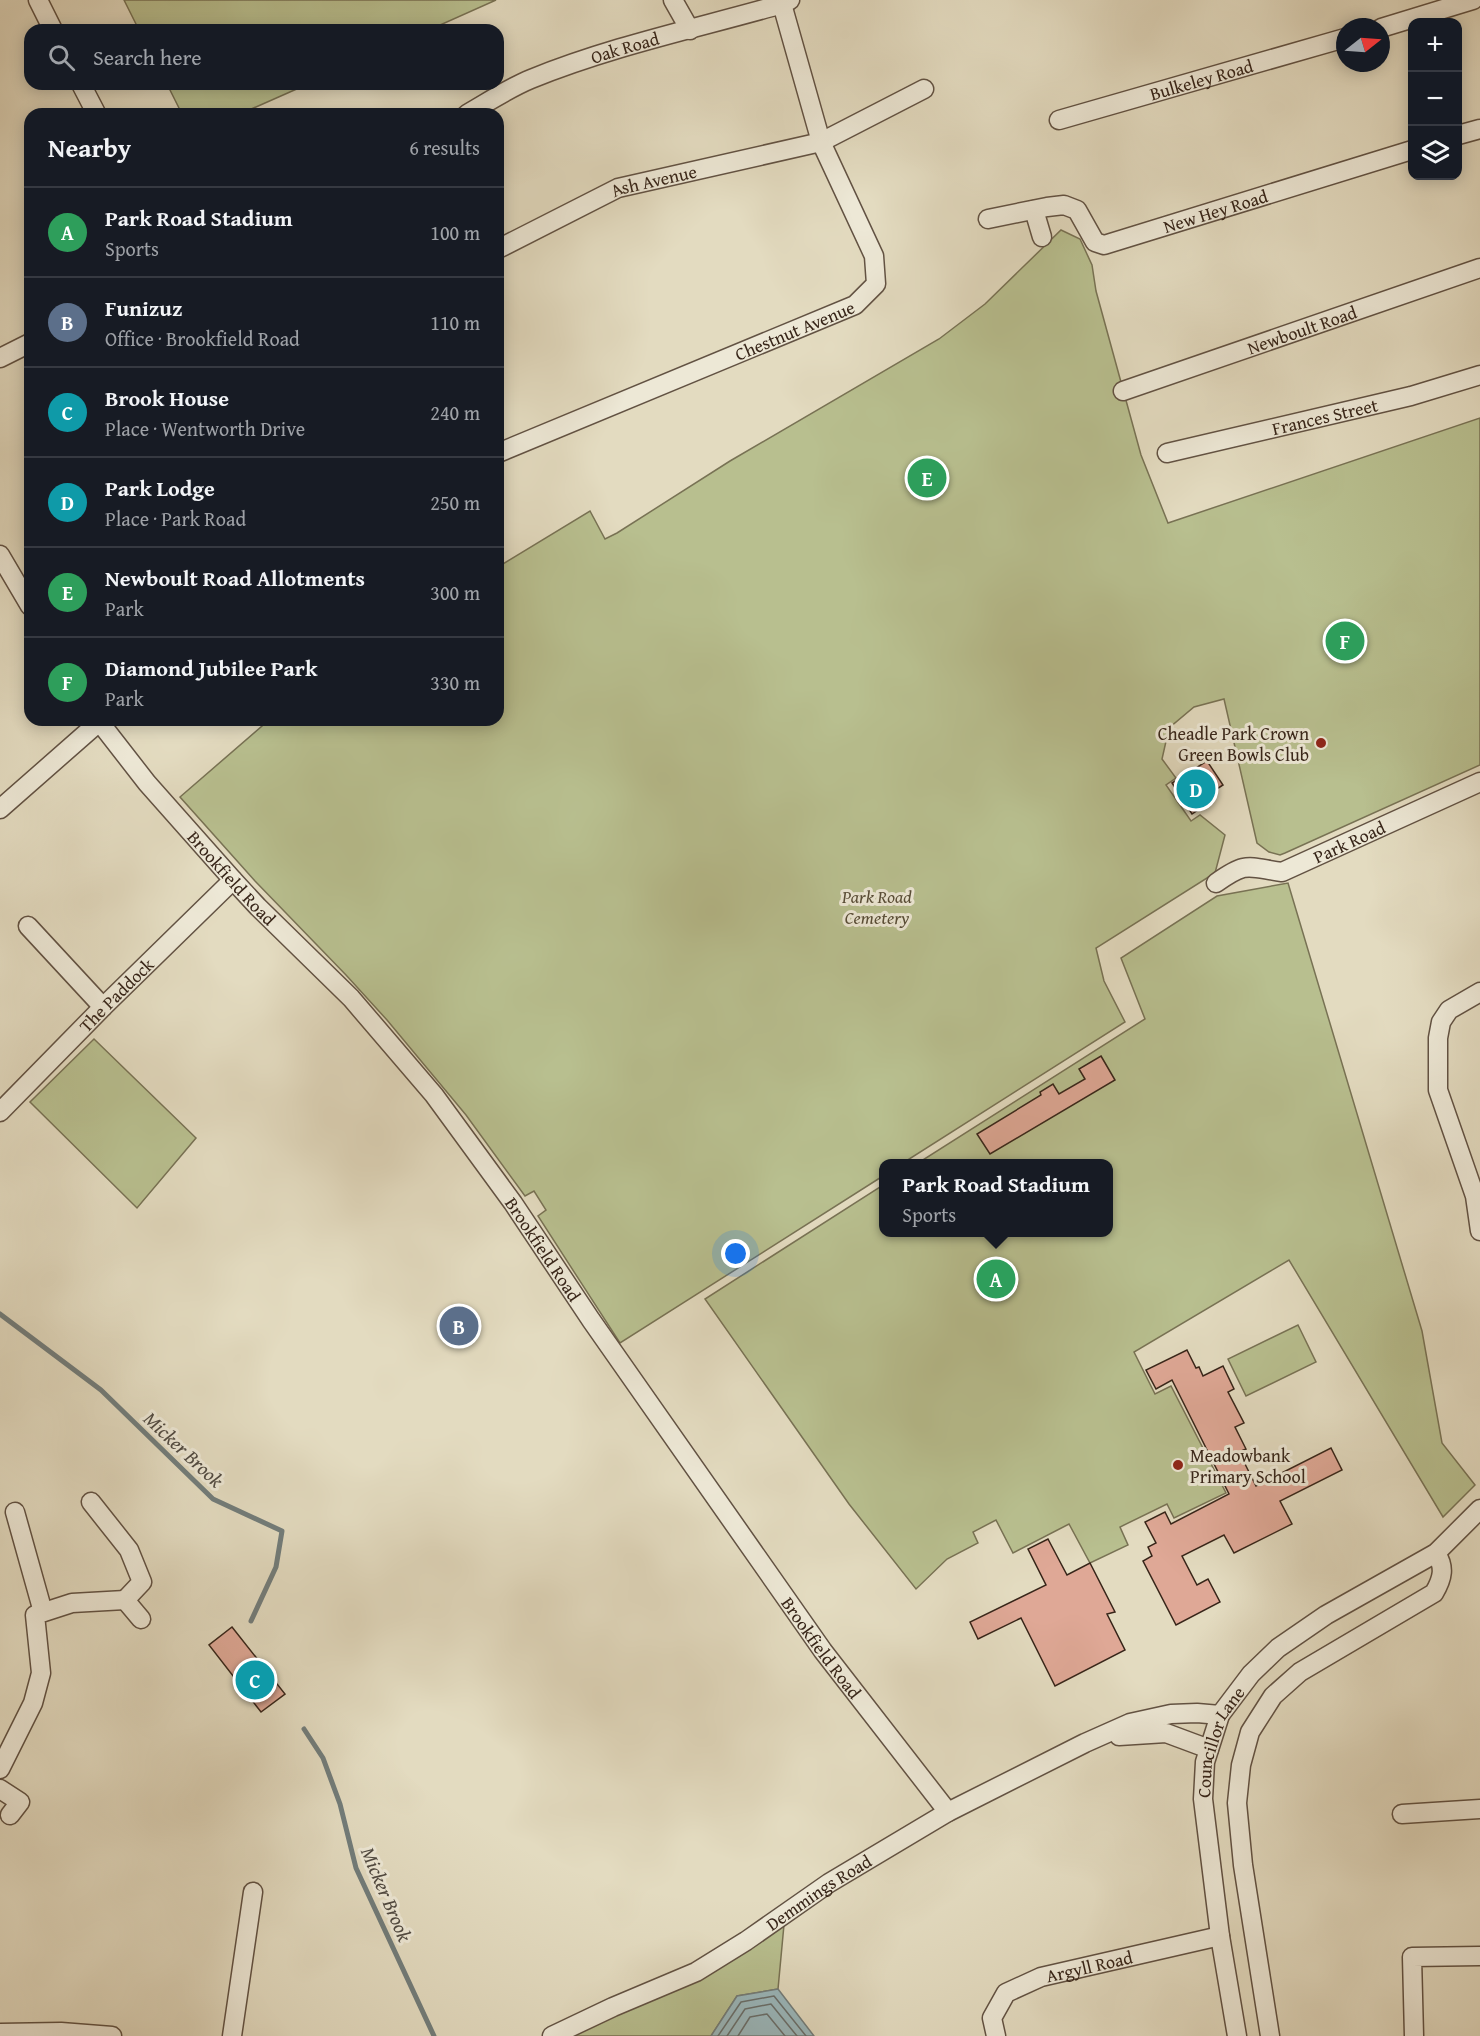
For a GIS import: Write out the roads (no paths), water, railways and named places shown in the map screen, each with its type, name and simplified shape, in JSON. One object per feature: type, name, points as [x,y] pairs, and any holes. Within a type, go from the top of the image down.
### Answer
[{"type":"street","points":[[38,0],[50,24]]},
{"type":"street","points":[[673,0],[690,30]]},
{"type":"street","points":[[1390,25],[1473,0]]},
{"type":"street","name":"Oak Road","points":[[479,108],[540,76],[606,51],[690,30],[786,2]]},
{"type":"street","name":"Chestnut Avenue","points":[[504,451],[855,305],[876,284],[874,256],[821,142],[786,2]]},
{"type":"street","name":"Bulkeley Road","points":[[1059,120],[1336,41]]},
{"type":"street","name":"Ash Avenue","points":[[504,246],[618,188],[821,142],[924,89]]},
{"type":"street","points":[[84,90],[93,108]]},
{"type":"street","points":[[1462,134],[1480,129]]},
{"type":"street","name":"New Hey Road","points":[[988,219],[1064,205],[1077,210],[1095,242],[1104,245],[1408,152]]},
{"type":"street","points":[[1034,210],[1042,237]]},
{"type":"street","name":"Newboult Road","points":[[1123,391],[1480,268]]},
{"type":"street","points":[[0,358],[24,346]]},
{"type":"street","name":"Frances Street","points":[[1167,453],[1411,396],[1480,375]]},
{"type":"street","points":[[0,555],[24,593]]},
{"type":"street","points":[[0,809],[93,726]]},
{"type":"street","name":"Brookfield Road","points":[[103,726],[147,783],[233,880],[351,998],[434,1095],[513,1203],[591,1320],[823,1651],[948,1812]]},
{"type":"street","name":"Park Road","points":[[1216,884],[1229,874],[1244,867],[1253,866],[1282,872],[1480,782]]},
{"type":"street","name":"The Paddock","points":[[0,1112],[233,880]]},
{"type":"street","points":[[28,926],[103,1007]]},
{"type":"street","points":[[1480,992],[1449,1010],[1441,1022],[1438,1038],[1438,1090],[1474,1196],[1480,1231]]},
{"type":"street","points":[[0,1769],[29,1712],[41,1673],[35,1615],[72,1603],[125,1599],[142,1582],[129,1550],[91,1502]]},
{"type":"street","name":"Councillor Lane","points":[[1237,2036],[1220,1936],[1203,1799],[1205,1762],[1220,1715],[1251,1674],[1278,1648],[1326,1615],[1436,1552],[1480,1509]]},
{"type":"street","points":[[15,1512],[43,1612]]},
{"type":"street","name":"Councillor Lane","points":[[1270,2036],[1237,1803],[1241,1765],[1250,1732],[1273,1696],[1300,1672],[1434,1593],[1441,1582],[1442,1563],[1436,1552]]},
{"type":"street","points":[[125,1599],[141,1619]]},
{"type":"street","name":"Demmings Road","points":[[552,2036],[612,2007],[696,1972],[746,1941],[829,1883],[948,1812],[1085,1743],[1130,1723],[1171,1714],[1220,1715]]},
{"type":"street","name":"Demmings Road","points":[[1085,1743],[1130,1734],[1166,1733],[1209,1749]]},
{"type":"street","points":[[0,1789],[20,1802],[9,1815]]},
{"type":"street","points":[[1402,1814],[1480,1809]]},
{"type":"street","points":[[232,2036],[253,1892]]},
{"type":"street","name":"Argyll Road","points":[[996,2036],[992,2018],[1006,1994],[1041,1977],[1220,1936]]},
{"type":"street","points":[[1414,2036],[1412,1957],[1480,1956]]},
{"type":"street","points":[[0,2033],[61,2032],[112,2036]]},
{"type":"water","points":[[778,1989],[814,2036],[711,2036],[737,1996]]},
{"type":"waterway","name":"Micker Brook","points":[[0,1314],[101,1390],[213,1499],[282,1531],[276,1567],[251,1621]]},
{"type":"waterway","name":"Micker Brook","points":[[304,1729],[323,1758],[340,1804],[356,1868],[434,2036]]},
{"type":"place","name":"Newboult Road Allotments","points":[[927,478]]},
{"type":"place","name":"Diamond Jubilee Park","points":[[1345,641]]},
{"type":"place","name":"Cheadle Park Crown Green Bowls Club","points":[[1321,743]]},
{"type":"place","name":"Park Lodge","points":[[1196,789]]},
{"type":"place","name":"Park Road Stadium","points":[[996,1279]]},
{"type":"place","name":"Funizuz","points":[[459,1326]]},
{"type":"place","name":"Meadowbank Primary School","points":[[1178,1465]]},
{"type":"place","name":"Brook House","points":[[255,1680]]},
{"type":"park label","name":"Park Road Cemetery","points":[[877,906]]}]
